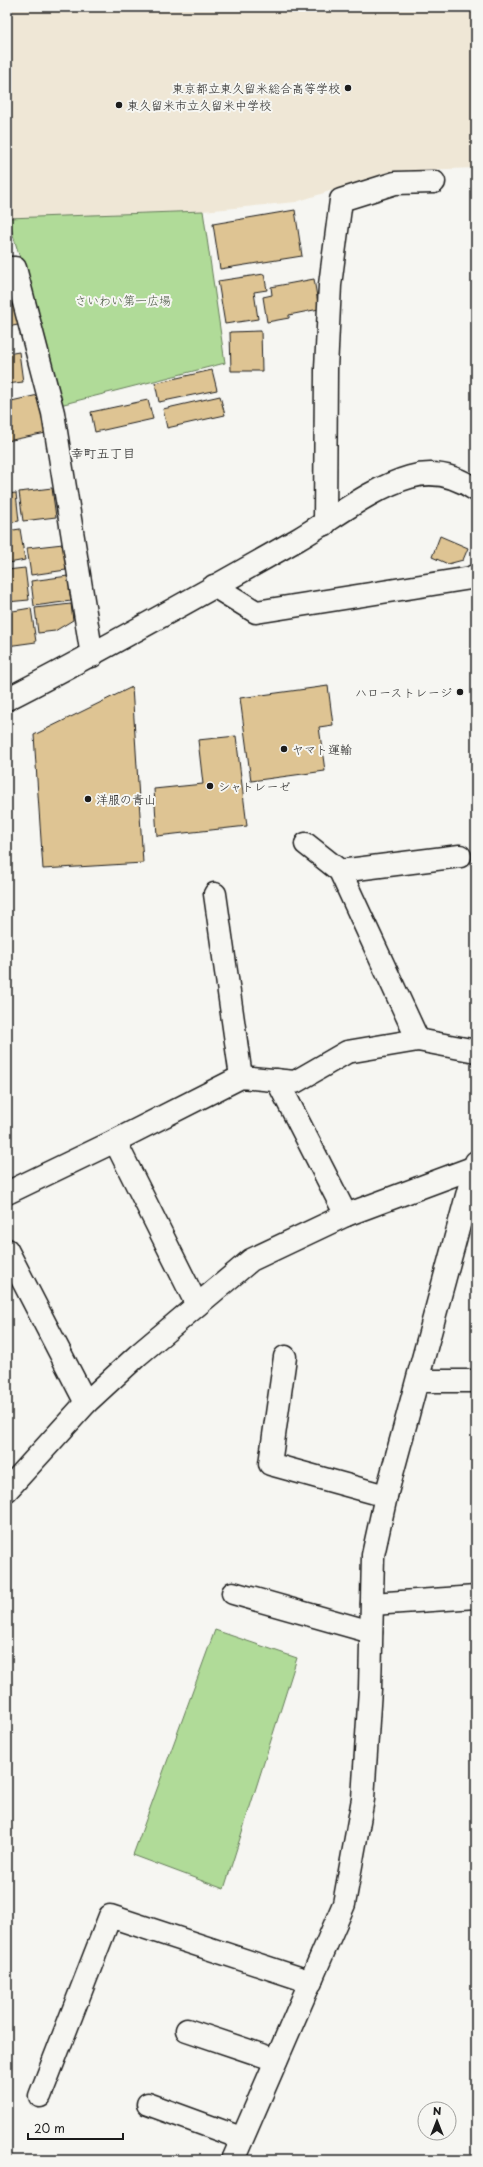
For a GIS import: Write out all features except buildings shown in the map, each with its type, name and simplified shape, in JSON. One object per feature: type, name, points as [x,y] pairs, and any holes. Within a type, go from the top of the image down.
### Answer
[{"type":"street","points":[[325,524],[326,369],[330,285],[341,200],[395,183],[434,182]]},
{"type":"street","points":[[7,268],[15,268],[53,413],[92,656]]},
{"type":"street","points":[[7,699],[92,656],[325,524],[386,485],[412,476],[438,473],[461,479],[476,490]]},
{"type":"street","points":[[214,586],[256,612],[471,578],[476,575]]},
{"type":"street","points":[[306,844],[340,871],[418,1040]]},
{"type":"street","points":[[340,871],[460,856]]},
{"type":"street","points":[[215,894],[241,1077]]},
{"type":"street","points":[[7,1194],[241,1077],[295,1082],[347,1052],[418,1040],[476,1052]]},
{"type":"street","points":[[277,1080],[346,1215]]},
{"type":"street","points":[[115,1141],[196,1305]]},
{"type":"street","points":[[7,1490],[86,1403],[196,1305],[251,1260],[346,1215],[475,1164]]},
{"type":"street","points":[[233,2160],[241,2138],[311,1982],[344,1904],[363,1799],[373,1555],[386,1496],[475,1164]]},
{"type":"street","points":[[7,1250],[86,1403]]},
{"type":"street","points":[[285,1357],[270,1464],[386,1496]]},
{"type":"street","points":[[418,1381],[476,1381]]},
{"type":"street","points":[[233,1593],[371,1632]]},
{"type":"street","points":[[372,1604],[476,1597]]},
{"type":"street","points":[[40,2096],[110,1916],[311,1982]]},
{"type":"street","points":[[187,2030],[276,2060]]},
{"type":"street","points":[[148,2104],[241,2138]]},
{"type":"shaded area","points":[[7,7],[476,7],[476,168],[392,171],[296,202],[203,211],[7,218]]},
{"type":"green space","name":"さいわい第一広場","points":[[203,211],[225,363],[60,405],[51,362],[8,218]]},
{"type":"green space","points":[[215,1630],[297,1658],[224,1889],[133,1855]]},
{"type":"place","name":"東京都立東久留米総合高等学校","points":[[348,88]]},
{"type":"place","name":"東久留米市立久留米中学校","points":[[119,105]]},
{"type":"place","name":"ハローストレージ","points":[[460,692]]},
{"type":"place","name":"ヤマト運輸","points":[[284,749]]},
{"type":"place","name":"シャトレーゼ","points":[[210,786]]},
{"type":"place","name":"洋服の青山","points":[[88,799]]},
{"type":"district","name":"幸町五丁目","points":[[103,452]]}]
